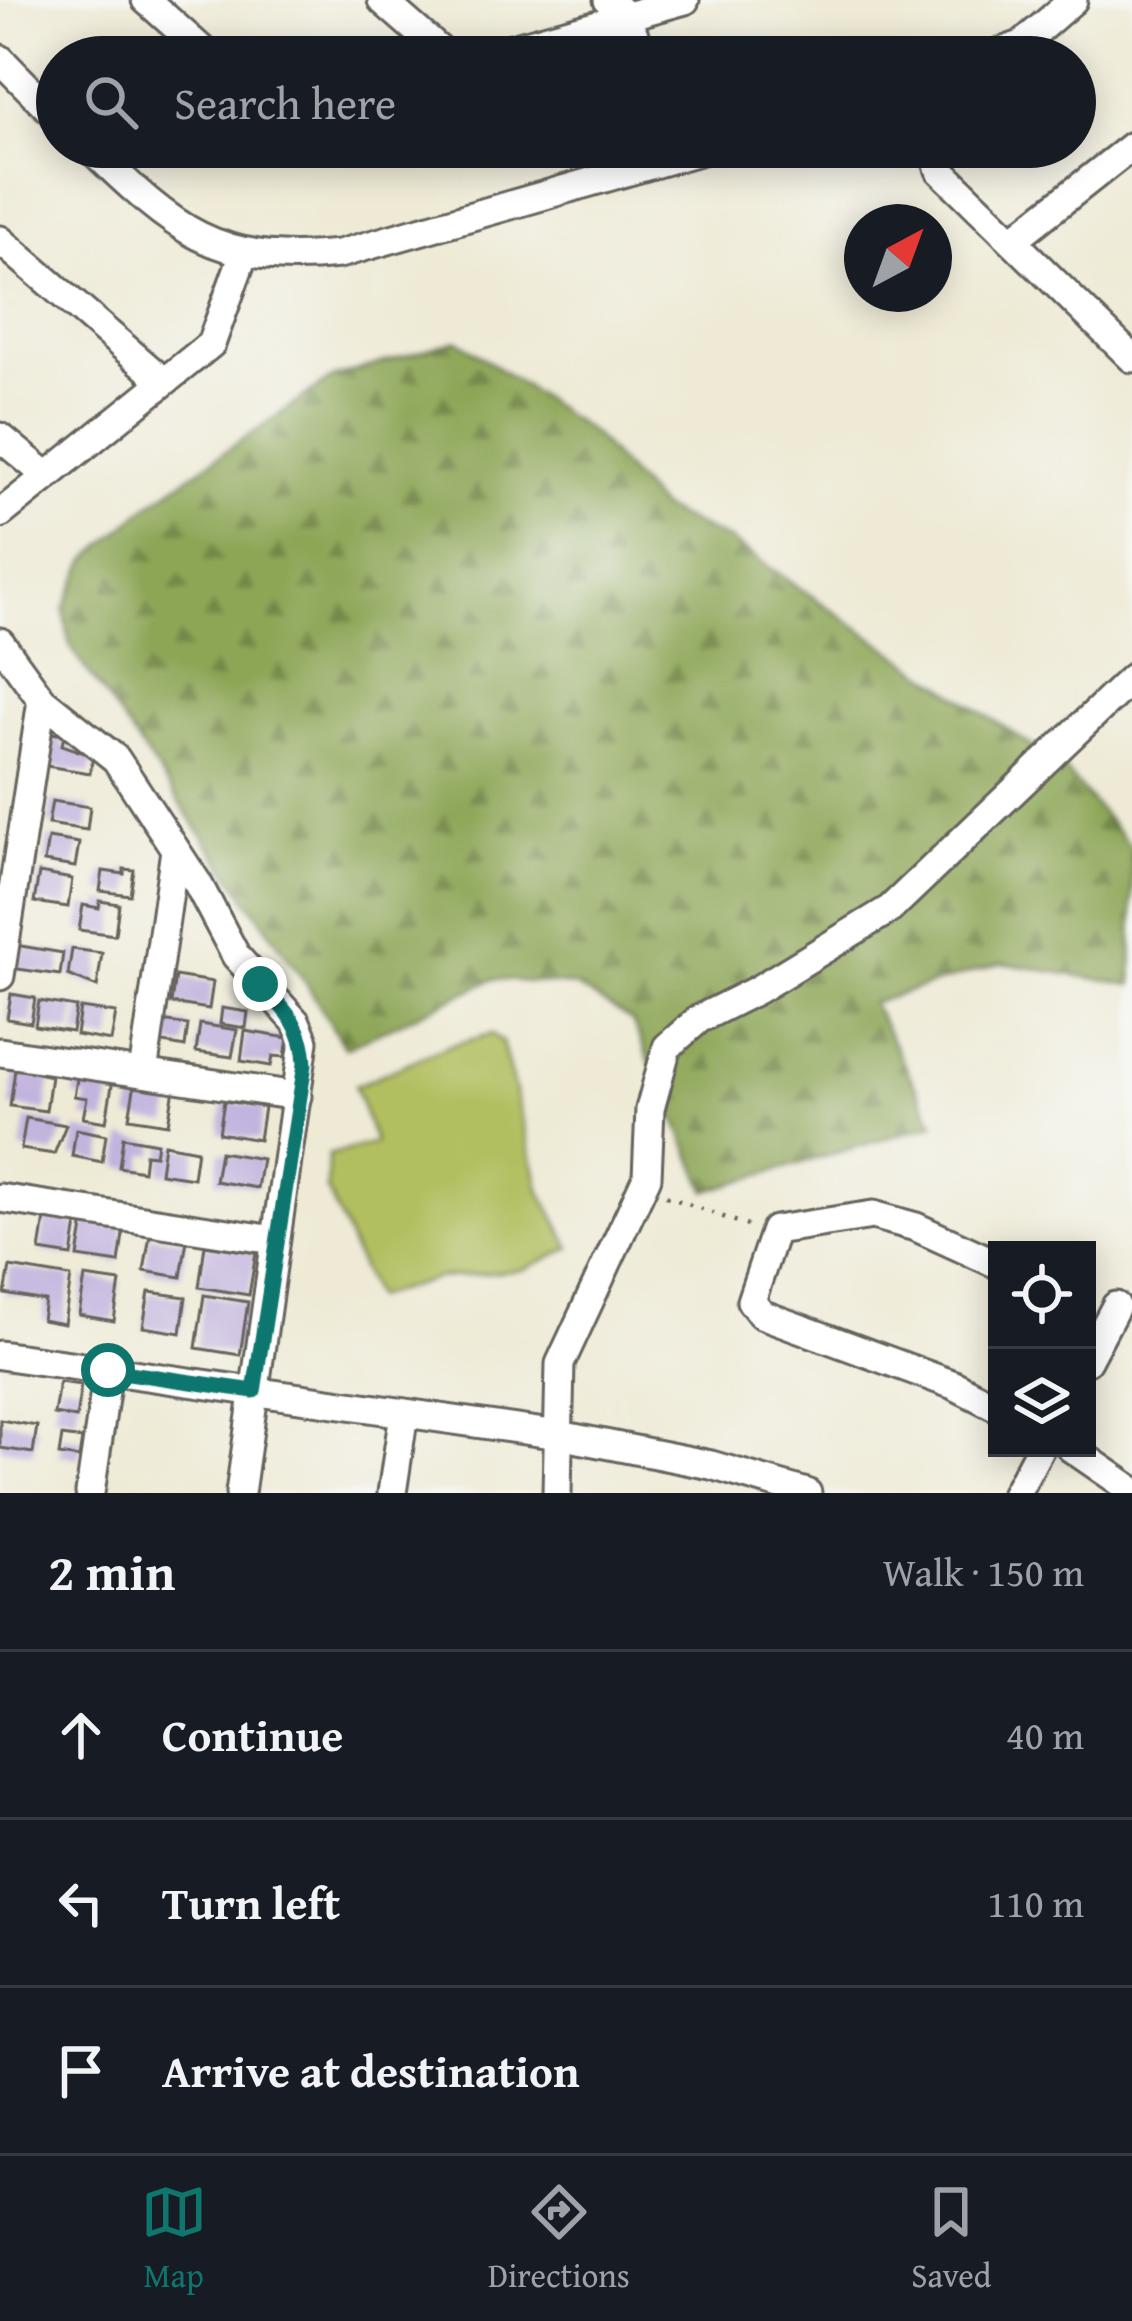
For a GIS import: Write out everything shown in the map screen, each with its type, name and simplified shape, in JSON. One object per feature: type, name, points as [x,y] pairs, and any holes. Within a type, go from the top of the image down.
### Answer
[{"type":"street","points":[[146,0],[186,36]]},
{"type":"street","points":[[382,0],[423,36]]},
{"type":"street","points":[[540,36],[618,9],[685,0]]},
{"type":"street","points":[[1031,36],[1072,0]]},
{"type":"street","points":[[618,9],[632,36]]},
{"type":"street","points":[[0,59],[36,96]]},
{"type":"street","points":[[1013,240],[1132,146]]},
{"type":"street","points":[[111,168],[156,210],[200,240],[244,253],[292,259],[339,254],[624,168]]},
{"type":"street","points":[[939,168],[1132,358]]},
{"type":"street","points":[[0,240],[163,381]]},
{"type":"street","points":[[0,514],[211,344],[244,253]]},
{"type":"street","points":[[0,437],[47,476]]},
{"type":"street","points":[[0,642],[42,700],[116,759],[236,956],[296,1022],[304,1041],[240,1493]]},
{"type":"street","points":[[557,1493],[560,1364],[647,1177],[650,1109],[667,1047],[699,1019],[757,991],[890,909],[1132,678]]},
{"type":"street","points":[[0,976],[42,700]]},
{"type":"street","points":[[143,1073],[175,850]]},
{"type":"street","points":[[0,1052],[298,1096]]},
{"type":"street","points":[[0,1198],[274,1240]]},
{"type":"street","points":[[988,1260],[916,1226],[873,1215],[776,1230],[752,1300],[760,1314],[954,1385],[988,1402]]},
{"type":"street","points":[[1095,1349],[1124,1307]]},
{"type":"street","points":[[0,1355],[559,1436],[711,1465],[807,1493]]},
{"type":"street","points":[[90,1493],[108,1370]]},
{"type":"street","points":[[392,1493],[404,1413]]},
{"type":"street","points":[[1016,1493],[1035,1457]]},
{"type":"street","points":[[1084,1457],[1132,1490]]},
{"type":"path","points":[[665,1196],[735,1221]]},
{"type":"green space","points":[[458,340],[592,433],[660,508],[731,541],[1061,766],[1132,848],[1132,985],[1002,963],[872,1003],[935,1124],[707,1191],[632,1021],[575,986],[494,979],[345,1048],[307,985],[70,646],[64,610],[86,561],[151,503],[332,378]]},
{"type":"green space","points":[[492,1034],[502,1042],[541,1192],[571,1248],[522,1270],[438,1278],[374,1298],[327,1189],[328,1155],[375,1143],[355,1086],[448,1046]]},
{"type":"building","points":[[45,732],[64,735],[62,745],[93,756],[90,773],[40,765]]},
{"type":"building","points":[[52,801],[90,807],[87,830],[48,824]]},
{"type":"building","points":[[48,838],[79,843],[75,867],[44,862]]},
{"type":"building","points":[[124,869],[134,870],[130,895],[100,891],[103,871],[124,874]]},
{"type":"building","points":[[39,873],[72,879],[68,907],[34,902]]},
{"type":"building","points":[[100,901],[119,904],[115,935],[79,930],[83,905],[99,908]]},
{"type":"building","points":[[15,945],[63,953],[60,975],[11,968]]},
{"type":"building","points":[[72,949],[102,953],[97,987],[68,975]]},
{"type":"building","points":[[175,976],[213,982],[209,1009],[171,1003]]},
{"type":"building","points":[[11,994],[35,998],[31,1023],[7,1019]]},
{"type":"building","points":[[39,1001],[76,1007],[72,1032],[35,1026]]},
{"type":"building","points":[[80,1008],[116,1013],[111,1041],[76,1035]]},
{"type":"building","points":[[222,1008],[248,1012],[246,1028],[220,1024]]},
{"type":"building","points":[[162,1021],[188,1025],[185,1047],[158,1042]]},
{"type":"building","points":[[200,1024],[237,1030],[232,1057],[196,1052]]},
{"type":"building","points":[[245,1031],[288,1038],[285,1057],[273,1056],[271,1066],[241,1061]]},
{"type":"building","points":[[16,1062],[38,1066],[37,1073],[51,1076],[46,1111],[10,1106]]},
{"type":"building","points":[[79,1068],[114,1073],[106,1122],[83,1118],[87,1098],[74,1096]]},
{"type":"building","points":[[135,1083],[174,1089],[168,1124],[129,1118]]},
{"type":"building","points":[[224,1101],[264,1107],[259,1140],[219,1133]]},
{"type":"building","points":[[26,1118],[66,1125],[54,1154],[21,1149]]},
{"type":"building","points":[[76,1129],[106,1135],[102,1162],[72,1156]]},
{"type":"building","points":[[123,1137],[157,1143],[155,1155],[145,1154],[143,1171],[119,1167]]},
{"type":"building","points":[[164,1144],[197,1150],[193,1178],[160,1173]]},
{"type":"building","points":[[220,1152],[262,1159],[257,1188],[215,1181]]},
{"type":"building","points":[[45,1218],[77,1224],[72,1256],[40,1251]]},
{"type":"building","points":[[84,1221],[124,1227],[119,1263],[78,1257]]},
{"type":"building","points":[[150,1235],[187,1240],[181,1277],[144,1271]]},
{"type":"building","points":[[205,1245],[256,1253],[249,1295],[199,1287]]},
{"type":"building","points":[[10,1267],[71,1277],[64,1324],[42,1320],[45,1301],[5,1294]]},
{"type":"building","points":[[85,1277],[120,1282],[114,1321],[79,1315]]},
{"type":"building","points":[[149,1292],[186,1297],[181,1333],[143,1327]]},
{"type":"building","points":[[204,1295],[248,1302],[240,1355],[196,1348]]},
{"type":"building","points":[[59,1382],[81,1385],[76,1418],[54,1414]]},
{"type":"building","points":[[0,1420],[37,1426],[33,1453],[0,1448]]},
{"type":"building","points":[[62,1436],[82,1439],[79,1458],[59,1455]]},
{"type":"route","points":[[108,1370],[254,1391],[305,1064],[304,1041],[296,1022],[260,984]]}]
